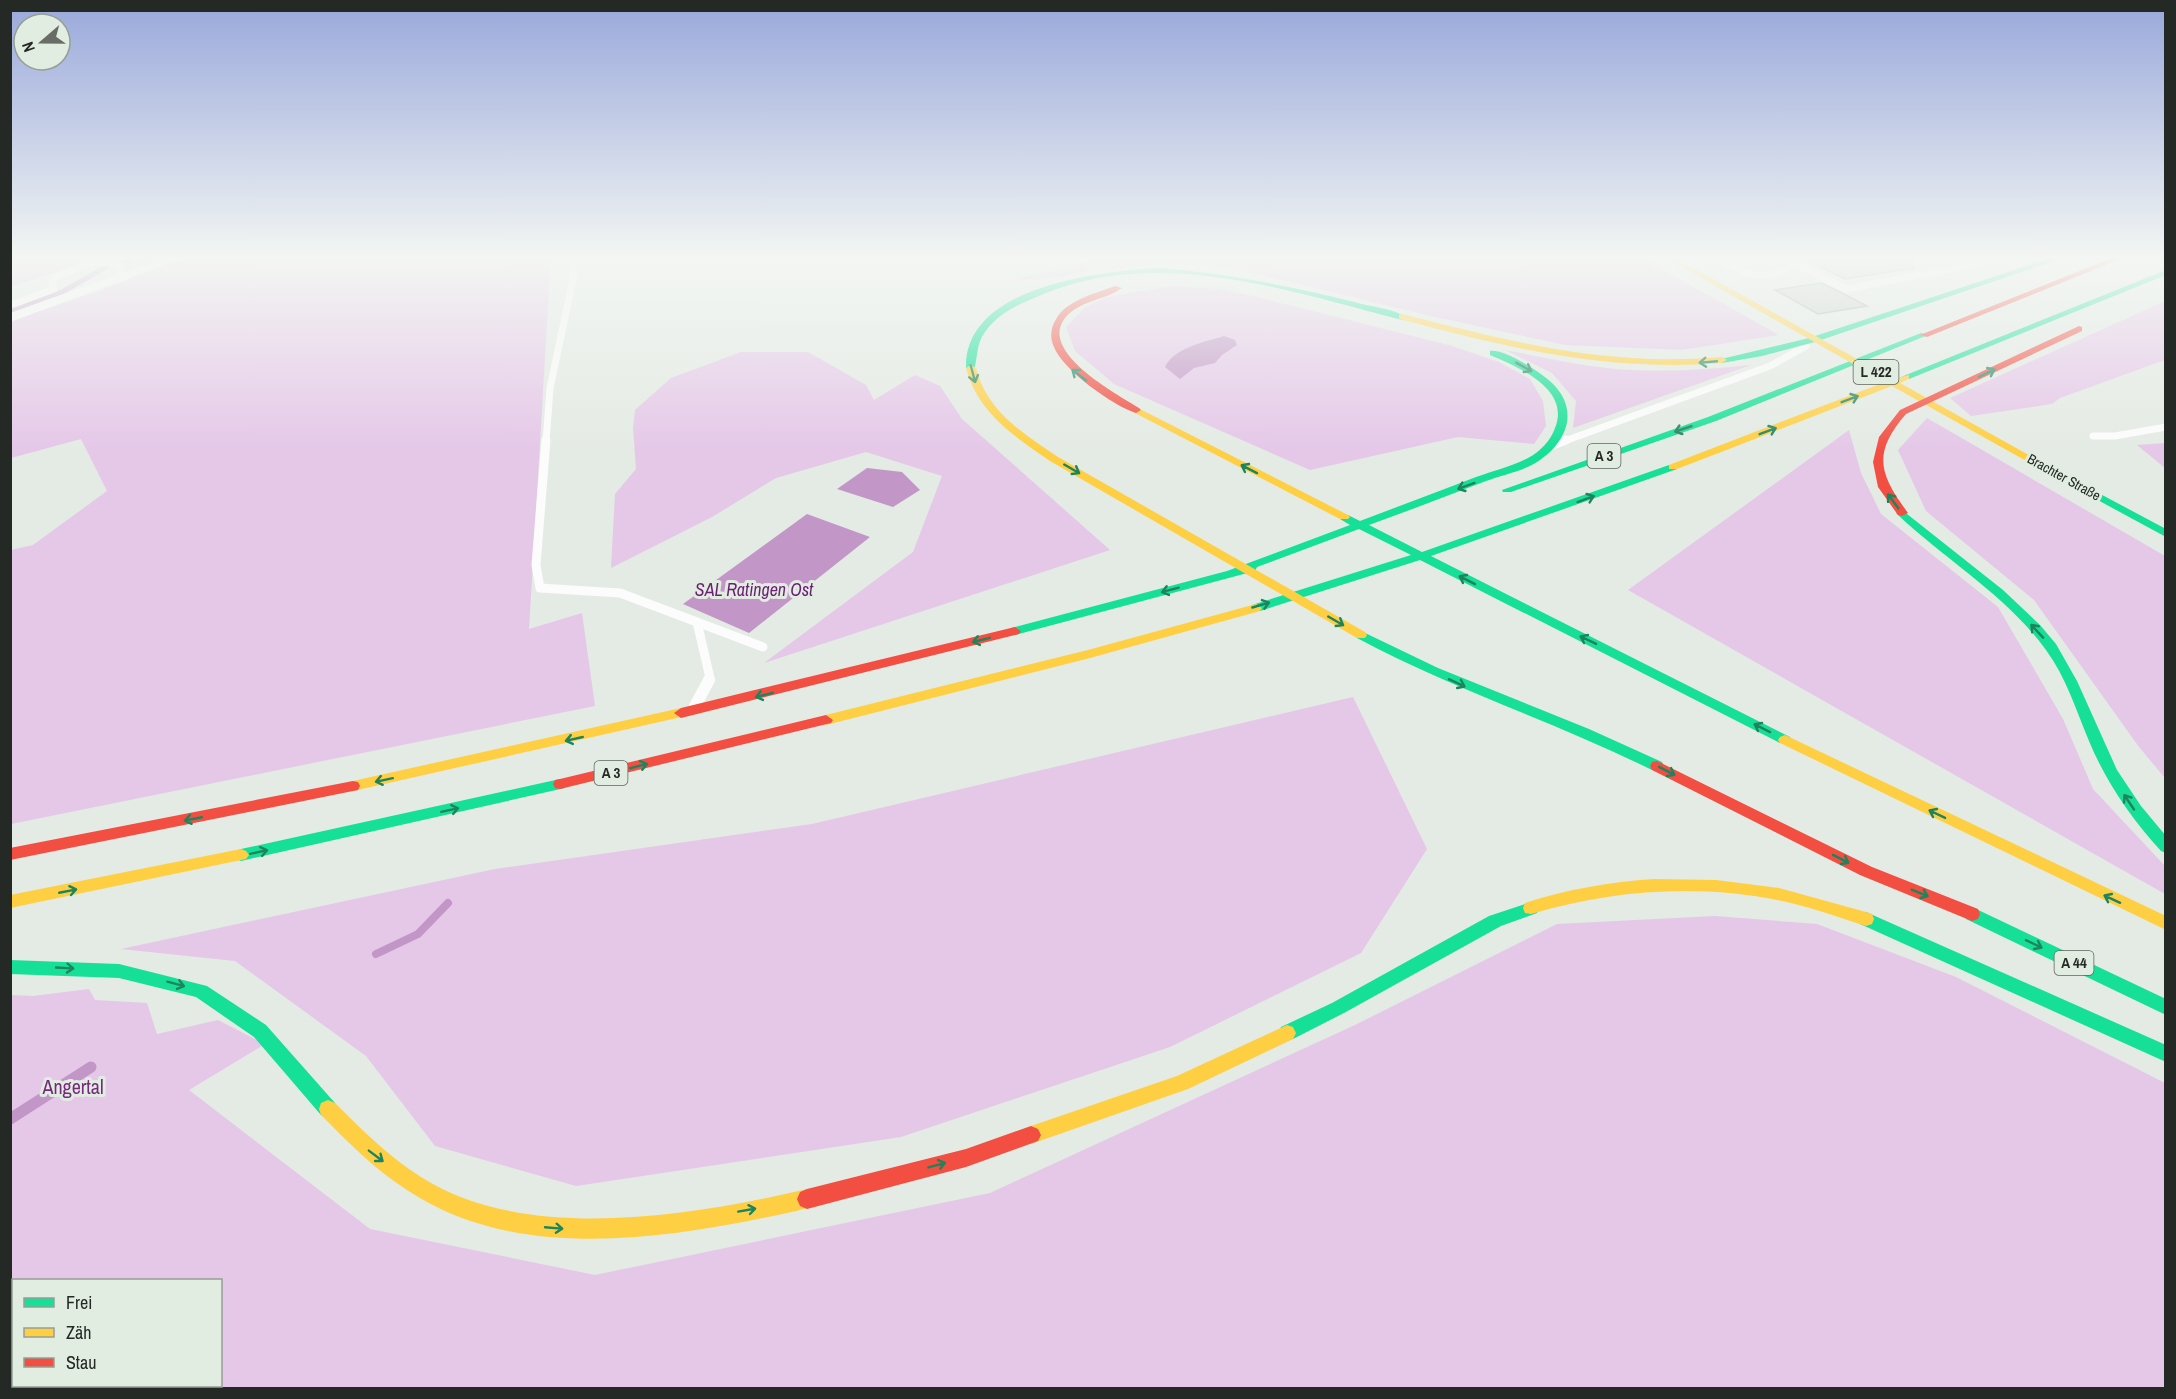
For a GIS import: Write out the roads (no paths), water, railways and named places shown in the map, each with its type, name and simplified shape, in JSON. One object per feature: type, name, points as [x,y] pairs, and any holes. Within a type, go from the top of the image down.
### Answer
[{"type":"main road","points":[[989,321],[975,339],[970,359],[973,381],[989,406],[1023,438],[1054,459],[1385,649],[1426,679],[1447,691],[1544,729],[1574,744]]},
{"type":"main road","points":[[1058,321],[1055,326],[1054,344],[1058,354],[1069,367],[1081,377],[1189,438],[1519,607],[2034,862],[2166,924]]},
{"type":"main road","points":[[1226,575],[1524,464],[1533,460],[1556,438],[1564,415],[1562,402],[1555,389],[1542,377],[1516,362],[1458,341],[1380,321]]},
{"type":"main road","points":[[1419,321],[1490,339],[1590,358],[1656,363],[1706,362],[1761,355],[1872,321]]},
{"type":"main road","name":"Brachter Straße","points":[[1785,321],[2166,534]]},
{"type":"main road","name":"A 3","points":[[1496,494],[1712,419],[1959,321]]},
{"type":"main road","name":"A 3","points":[[10,902],[279,848],[539,791],[1029,670],[1346,580],[1531,520],[1754,437],[2045,321]]},
{"type":"main road","points":[[2092,323],[1903,412],[1885,430],[1878,443],[1876,464],[1884,488],[1899,509],[2020,613],[2052,647],[2071,678],[2097,742],[2119,787],[2134,810],[2166,847]]},
{"type":"main road","points":[[10,854],[484,759],[692,712],[1036,627],[1410,521]]},
{"type":"main road","name":"A 44","points":[[1385,649],[1466,687],[1615,744],[1866,871],[1982,918],[2166,1008]]},
{"type":"main road","points":[[10,967],[119,971],[201,991],[260,1031],[334,1116],[367,1150],[434,1196],[472,1211],[550,1228],[606,1230],[669,1224],[804,1200],[966,1158],[1182,1083],[1338,1008],[1495,921],[1560,898],[1624,886],[1692,884],[1780,894],[1872,921],[2166,1054]]},
{"type":"main road","points":[[1968,950],[2166,1054]]},
{"type":"lane","points":[[564,321],[550,388],[536,565],[540,588],[620,594],[763,647]]},
{"type":"lane","points":[[1546,447],[1770,366],[1820,339]]},
{"type":"lane","points":[[2093,436],[2115,436],[2166,427]]},
{"type":"lane","points":[[692,712],[710,678],[697,622]]},
{"type":"water","points":[[1224,336],[1235,340],[1237,345],[1215,363],[1194,368],[1180,379],[1165,367],[1169,360],[1182,350]]},
{"type":"water","points":[[867,468],[902,472],[920,490],[893,507],[837,489]]},
{"type":"water","name":"SAL Ratingen Ost","points":[[807,514],[870,537],[749,633],[683,604]]},
{"type":"waterway","points":[[376,954],[418,934],[448,903]]},
{"type":"waterway","points":[[10,1119],[91,1067]]},
{"type":"park label","name":"Angertal","points":[[73,1087]]}]
